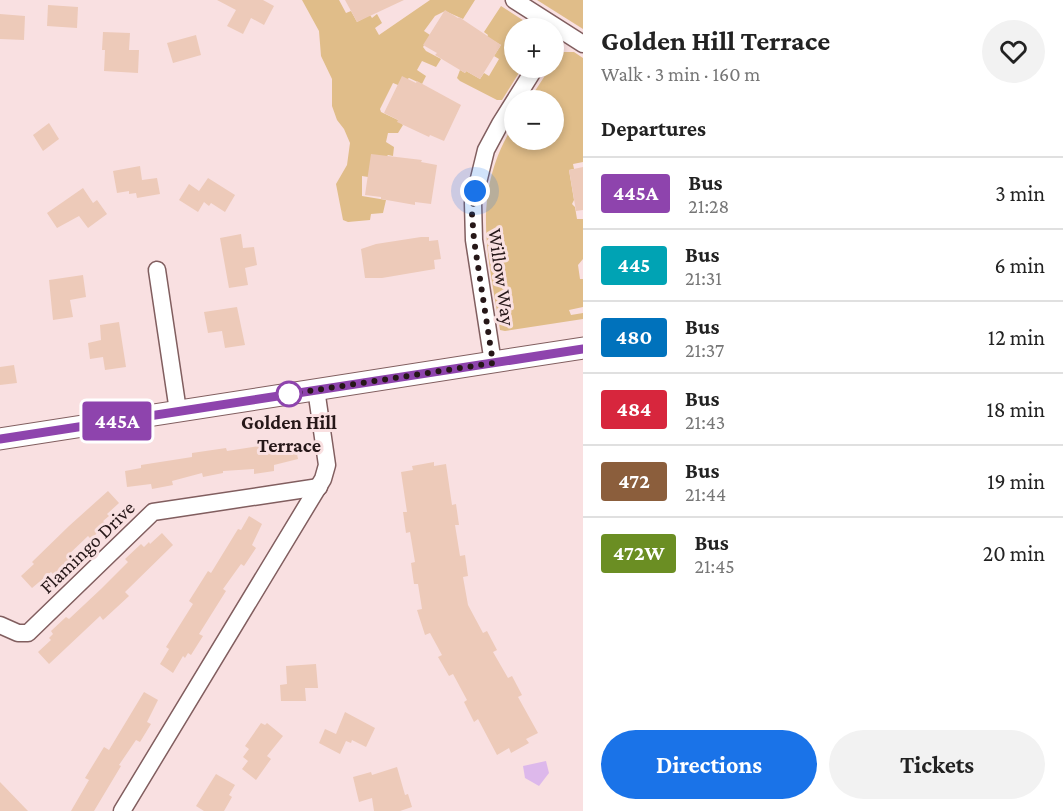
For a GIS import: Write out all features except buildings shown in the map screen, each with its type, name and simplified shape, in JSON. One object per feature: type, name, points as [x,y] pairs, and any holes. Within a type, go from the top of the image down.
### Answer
[{"type":"street","points":[[514,0],[536,18]]},
{"type":"street","points":[[564,37],[583,44]]},
{"type":"street","name":"Willow Way","points":[[493,363],[474,240],[473,203],[481,165],[489,145],[529,78]]},
{"type":"street","points":[[156,270],[178,411]]},
{"type":"street","points":[[0,439],[583,348]]},
{"type":"street","points":[[122,811],[319,487],[327,469],[316,389]]},
{"type":"street","name":"Flamingo Drive","points":[[0,625],[18,633],[28,633],[153,512],[319,487]]},
{"type":"shaded area","points":[[302,0],[339,0],[346,13],[351,11],[357,22],[370,15],[372,18],[377,14],[382,23],[375,28],[379,35],[430,0],[475,0],[463,19],[445,11],[435,16],[424,31],[430,35],[423,47],[441,59],[436,67],[422,61],[417,70],[426,76],[422,84],[409,78],[398,85],[393,83],[380,109],[381,112],[403,125],[398,133],[388,133],[386,142],[394,147],[393,156],[388,155],[368,177],[362,176],[362,196],[386,200],[383,213],[371,214],[370,220],[348,222],[343,220],[336,184],[347,165],[350,143],[332,106],[332,79],[321,56],[319,31]]},
{"type":"shaded area","points":[[537,0],[583,0],[583,29]]},
{"type":"shaded area","points":[[501,6],[520,18],[504,18],[504,78],[516,78],[508,90],[504,90],[502,100],[497,100],[457,78],[460,70],[480,79],[484,73],[489,76],[499,59],[494,56],[501,45],[487,37],[488,35],[484,32]]},
{"type":"shaded area","points":[[564,52],[574,52],[583,58],[583,162],[573,164],[574,169],[569,170],[574,200],[572,204],[575,207],[577,219],[583,219],[583,259],[578,265],[580,279],[583,279],[583,307],[569,310],[571,315],[583,313],[583,319],[505,331],[500,330],[486,225],[487,200],[500,150],[504,143],[504,150],[564,150],[564,90],[536,90],[543,78],[564,78]]},
{"type":"shaded area","points":[[546,761],[549,773],[539,786],[525,778],[523,766]]},
{"type":"bus line","name":"445A","points":[[0,439],[583,349]]},
{"type":"place","name":"Golden Hill Terrace","points":[[289,394]]},
{"type":"route","points":[[289,394],[493,363],[472,226],[475,191]]}]
